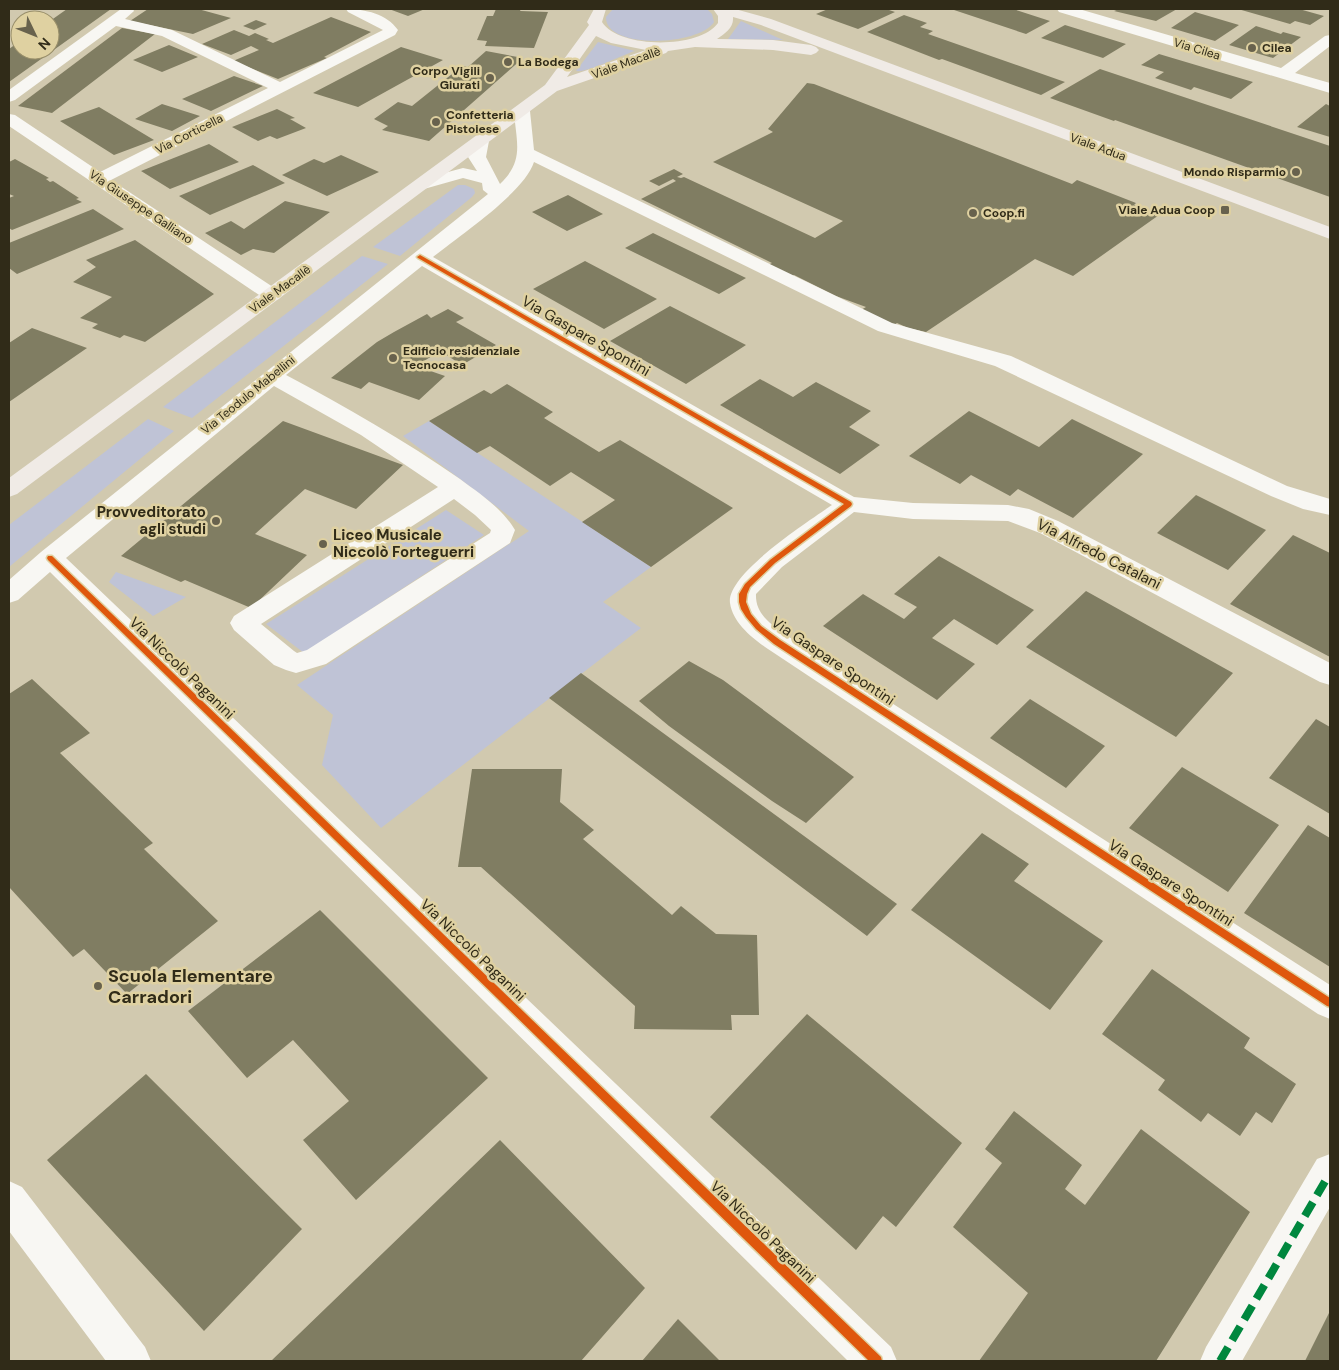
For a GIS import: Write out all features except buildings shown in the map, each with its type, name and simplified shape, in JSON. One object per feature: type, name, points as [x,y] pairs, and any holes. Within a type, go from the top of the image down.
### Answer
[{"type":"main road","name":"Viale Macallè","points":[[9,489],[424,184],[551,88],[596,25],[595,17],[601,9]]},
{"type":"main road","points":[[596,25],[604,34],[622,42],[645,46],[671,46],[712,37],[724,27],[726,17],[720,9]]},
{"type":"main road","name":"Viale Adua","points":[[720,9],[766,22],[1330,233]]},
{"type":"main road","name":"Viale Adua","points":[[696,42],[788,47],[866,60]]},
{"type":"main road","name":"Viale Macallè","points":[[551,88],[671,46]]},
{"type":"street","points":[[9,97],[131,9]]},
{"type":"street","name":"Via Corticella","points":[[99,179],[390,32],[391,30],[387,25],[353,9]]},
{"type":"street","name":"Via Cilea","points":[[1064,9],[1330,88]]},
{"type":"street","points":[[114,21],[167,34],[280,88]]},
{"type":"street","points":[[1283,74],[1330,39]]},
{"type":"street","name":"Via Teodulo Mabellini","points":[[9,594],[50,558],[272,376],[491,201],[517,178],[525,166],[526,159],[522,111]]},
{"type":"street","name":"Via Giuseppe Galliano","points":[[9,119],[272,295]]},
{"type":"street","points":[[482,141],[477,157],[491,180],[491,201]]},
{"type":"street","points":[[534,155],[890,329],[970,350],[1003,361],[1279,491],[1311,504],[1330,507]]},
{"type":"street","points":[[424,184],[463,173],[491,180]]},
{"type":"street","name":"Via Gaspare Spontini","points":[[420,257],[848,504],[761,572],[745,587],[743,595],[744,605],[754,624],[777,642],[1330,1003]]},
{"type":"street","points":[[272,376],[417,458],[455,487],[500,524],[503,530],[502,537],[491,545],[309,661],[296,663],[284,658],[243,623],[455,487]]},
{"type":"street","name":"Via Alfredo Catalani","points":[[848,504],[912,511],[997,512],[1020,515],[1049,527],[1330,675]]},
{"type":"street","name":"Via Niccolò Paganini","points":[[50,558],[877,1361]]},
{"type":"street","points":[[1220,1361],[1329,1177]]},
{"type":"street","points":[[9,1200],[131,1361]]},
{"type":"shaded area","points":[[613,9],[707,9],[712,14],[714,22],[705,30],[691,36],[673,40],[654,41],[636,39],[620,35],[610,28],[606,17]]},
{"type":"shaded area","points":[[741,21],[783,40],[728,39]]},
{"type":"shaded area","points":[[598,42],[635,51],[596,67],[576,71]]},
{"type":"shaded area","points":[[458,185],[465,185],[474,189],[475,193],[400,256],[373,247]]},
{"type":"shaded area","points":[[362,256],[388,264],[192,418],[163,407]]},
{"type":"shaded area","points":[[148,419],[174,431],[9,567],[9,525]]},
{"type":"shaded area","points":[[429,421],[651,567],[603,602],[641,628],[381,828],[322,765],[333,715],[297,685],[529,531],[403,436]]},
{"type":"shaded area","points":[[446,510],[484,535],[304,653],[266,624]]},
{"type":"shaded area","points":[[116,572],[186,597],[153,616],[109,582]]},
{"type":"marked path","points":[[1220,1361],[1327,1178]]},
{"type":"cycle path","points":[[420,257],[849,504],[773,561],[748,586],[743,594],[743,602],[748,616],[753,622],[777,642],[1330,1003]]},
{"type":"cycle path","points":[[50,558],[877,1361]]},
{"type":"place","name":"Cilea","points":[[1252,48]]},
{"type":"place","name":"La Bodega","points":[[508,62]]},
{"type":"place","name":"Corpo Vigili Giurati","points":[[490,78]]},
{"type":"place","name":"Confetteria Pistoiese","points":[[436,122]]},
{"type":"place","name":"Mondo Risparmio","points":[[1296,172]]},
{"type":"place","name":"Viale Adua Coop","points":[[1225,210]]},
{"type":"place","name":"Coop.fi","points":[[973,213]]},
{"type":"place","name":"Edificio residenziale Tecnocasa","points":[[393,358]]},
{"type":"place","name":"Provveditorato agli studi","points":[[216,521]]},
{"type":"place","name":"Liceo Musicale Niccolò Forteguerri","points":[[323,544]]},
{"type":"place","name":"Scuola Elementare Carradori","points":[[98,986]]}]
